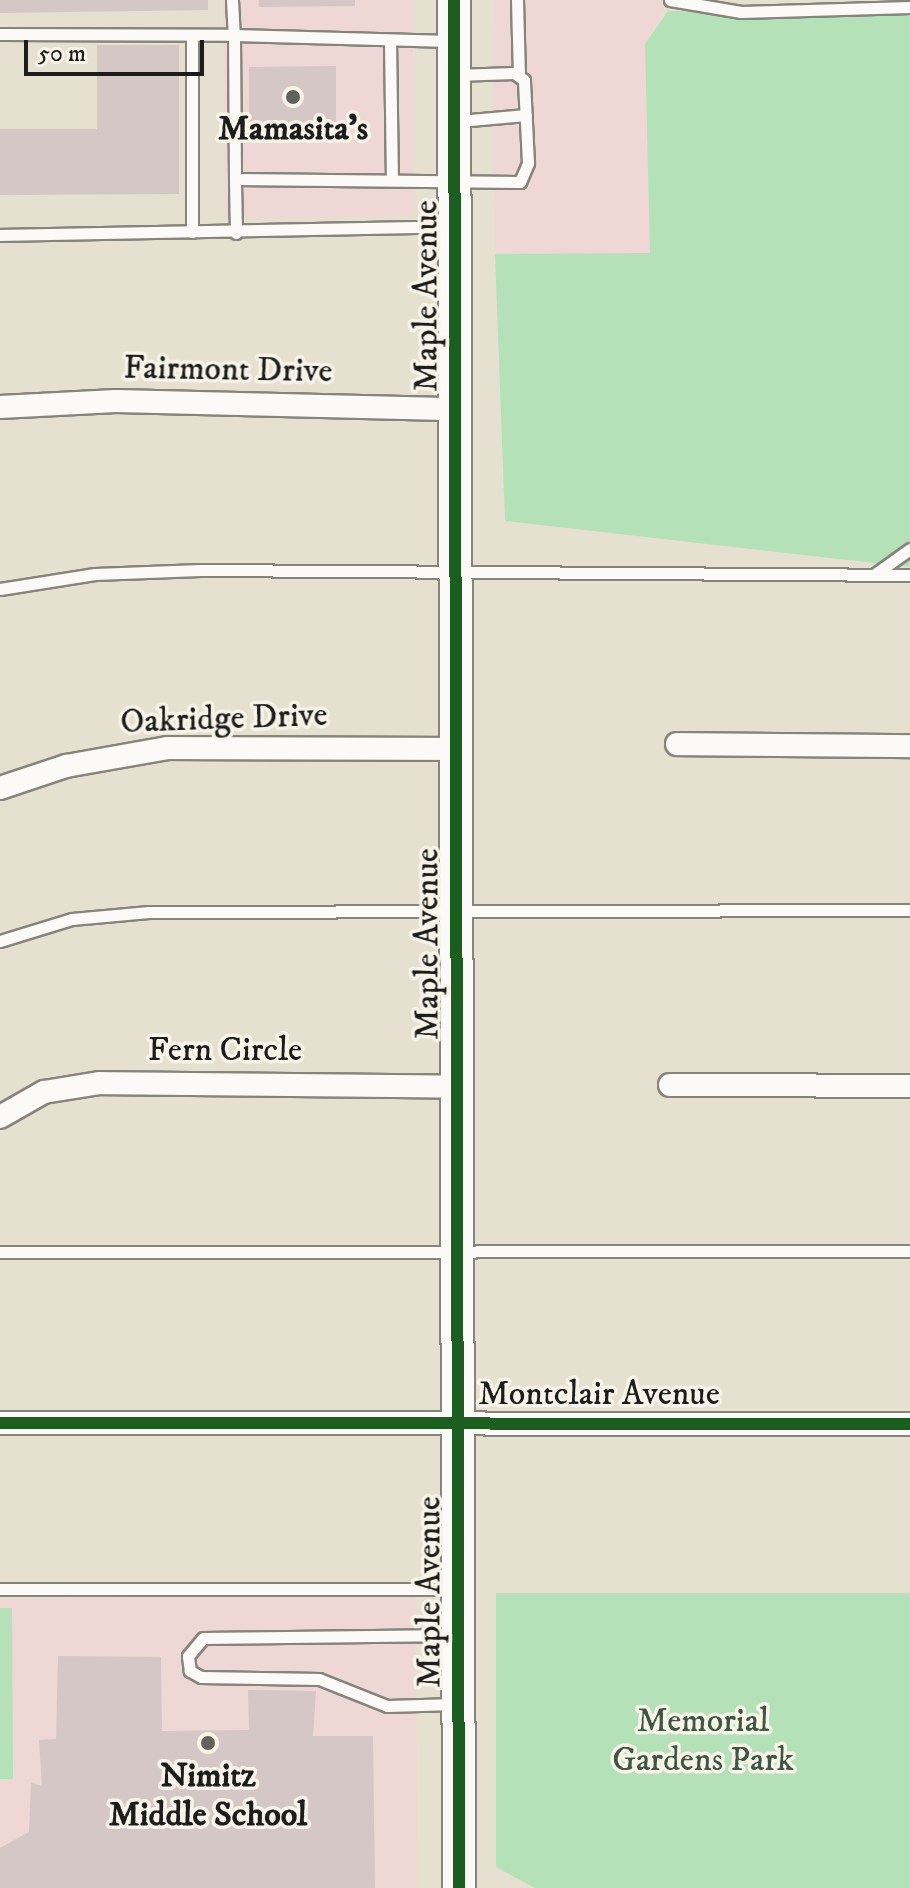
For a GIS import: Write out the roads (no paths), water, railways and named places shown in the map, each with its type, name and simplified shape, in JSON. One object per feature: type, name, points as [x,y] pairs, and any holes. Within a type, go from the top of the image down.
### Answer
[{"type":"main road","name":"Maple Avenue","points":[[454,0],[459,1888]]},
{"type":"street","name":"Fairmont Drive","points":[[0,407],[116,401],[455,409]]},
{"type":"street","points":[[677,744],[910,746]]},
{"type":"street","name":"Oakridge Drive","points":[[0,788],[66,766],[168,748],[456,749]]},
{"type":"street","name":"Fern Circle","points":[[0,1117],[44,1092],[100,1083],[457,1087]]},
{"type":"street","points":[[670,1085],[910,1086]]},
{"type":"street","name":"Montclair Avenue","points":[[0,1423],[910,1424]]},
{"type":"lane","points":[[232,0],[236,233]]},
{"type":"lane","points":[[235,179],[520,182],[528,163],[526,115],[519,75],[517,0]]},
{"type":"lane","points":[[670,0],[910,7]]},
{"type":"lane","points":[[0,34],[234,35],[455,41]]},
{"type":"lane","points":[[192,37],[192,232]]},
{"type":"lane","points":[[390,40],[392,180]]},
{"type":"lane","points":[[455,76],[519,75]]},
{"type":"lane","points":[[455,121],[526,115]]},
{"type":"lane","points":[[0,235],[236,233],[455,225]]},
{"type":"lane","points":[[874,575],[910,549]]},
{"type":"lane","points":[[0,589],[110,574],[456,571],[910,575]]},
{"type":"lane","points":[[0,941],[72,919],[149,912],[910,910]]},
{"type":"lane","points":[[0,1252],[910,1251]]},
{"type":"lane","points":[[0,1589],[458,1589]]},
{"type":"lane","points":[[458,1635],[203,1638],[188,1656],[190,1671],[201,1677],[319,1679],[387,1706],[458,1704]]},
{"type":"place","name":"Mamasita's","points":[[293,97]]},
{"type":"place","name":"Nimitz Middle School","points":[[208,1743]]},
{"type":"park label","name":"Memorial Gardens Park","points":[[703,1740]]}]
